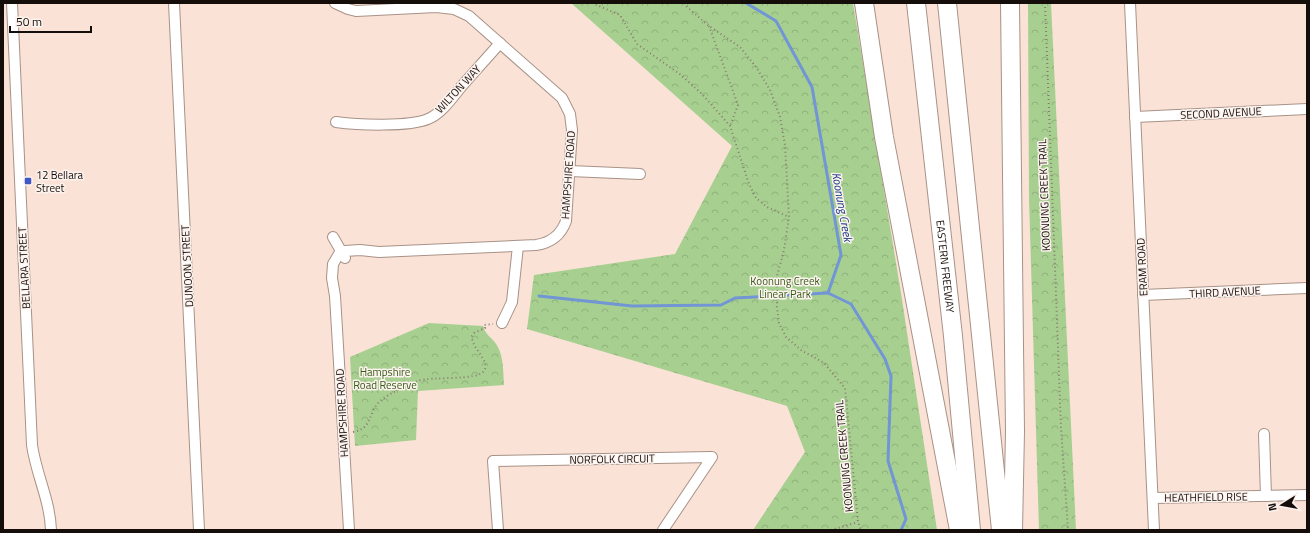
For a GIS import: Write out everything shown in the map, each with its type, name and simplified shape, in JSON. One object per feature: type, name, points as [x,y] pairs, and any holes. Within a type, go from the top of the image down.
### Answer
[{"type":"highway","points":[[864,3],[884,137],[959,530]]},
{"type":"highway","name":"EASTERN FREEWAY","points":[[916,3],[953,336],[971,530]]},
{"type":"highway","points":[[947,3],[1001,530]]},
{"type":"highway","points":[[1010,3],[1015,424],[1013,530]]},
{"type":"street","name":"BELLARA STREET","points":[[12,3],[32,444],[35,461],[48,507],[51,530]]},
{"type":"street","name":"DUNOON STREET","points":[[174,3],[199,530]]},
{"type":"street","name":"HAMPSHIRE ROAD","points":[[334,3],[356,11],[436,7],[461,11],[473,19],[556,92],[570,114],[572,130],[566,221],[562,230],[546,243],[518,246],[379,252],[343,256],[338,267],[335,296],[349,530]]},
{"type":"street","name":"ERAM ROAD","points":[[1130,3],[1154,530]]},
{"type":"street","name":"WILTON WAY","points":[[336,122],[363,124],[412,123],[428,119],[444,108],[500,43]]},
{"type":"street","name":"SECOND AVENUE","points":[[1135,117],[1307,109]]},
{"type":"street","points":[[570,171],[640,174]]},
{"type":"street","points":[[333,237],[343,256]]},
{"type":"street","points":[[502,323],[512,302],[518,246]]},
{"type":"street","name":"THIRD AVENUE","points":[[1143,295],[1307,288]]},
{"type":"street","points":[[1264,434],[1266,496]]},
{"type":"street","name":"NORFOLK CIRCUIT","points":[[498,530],[493,461],[712,457],[663,530]]},
{"type":"street","name":"HEATHFIELD RISE","points":[[1153,498],[1307,495]]},
{"type":"path","points":[[592,3],[620,15],[637,44],[681,75],[703,95],[730,126],[749,184],[756,198],[767,207],[789,217]]},
{"type":"path","name":"KOONUNG CREEK TRAIL","points":[[684,3],[709,26],[740,47],[770,90],[780,117],[785,145],[789,217],[777,286],[779,323],[786,337],[801,350],[824,363],[845,388],[858,522],[862,530]]},
{"type":"path","name":"KOONUNG CREEK TRAIL","points":[[1044,3],[1061,428],[1068,530]]},
{"type":"path","points":[[709,26],[738,105],[730,126]]},
{"type":"path","points":[[353,432],[365,428],[380,401],[416,382],[428,378],[474,376],[482,374],[486,368],[485,362],[474,347],[472,336],[474,333],[485,328],[484,325],[502,323]]},
{"type":"path","name":"KOONUNG CREEK TRAIL","points":[[831,530],[858,522]]},
{"type":"green space","name":"Koonung Creek Linear Park","points":[[571,3],[853,3],[901,293],[937,530],[753,530],[805,452],[787,406],[527,329],[534,275],[675,254],[732,146]]},
{"type":"green space","points":[[1028,3],[1051,3],[1076,530],[1039,530],[1029,199]]},
{"type":"green space","name":"Hampshire Road Reserve","points":[[429,323],[483,326],[486,333],[494,341],[500,351],[504,385],[418,391],[416,440],[355,446],[350,357]]},
{"type":"waterway","name":"Koonung Creek","points":[[746,3],[776,21],[812,87],[841,255],[828,293],[851,304],[885,359],[891,376],[888,461],[906,519],[901,530]]},
{"type":"waterway","points":[[539,296],[632,306],[721,305],[735,298],[828,293]]},
{"type":"place","name":"12 Bellara Street","points":[[28,181]]}]
